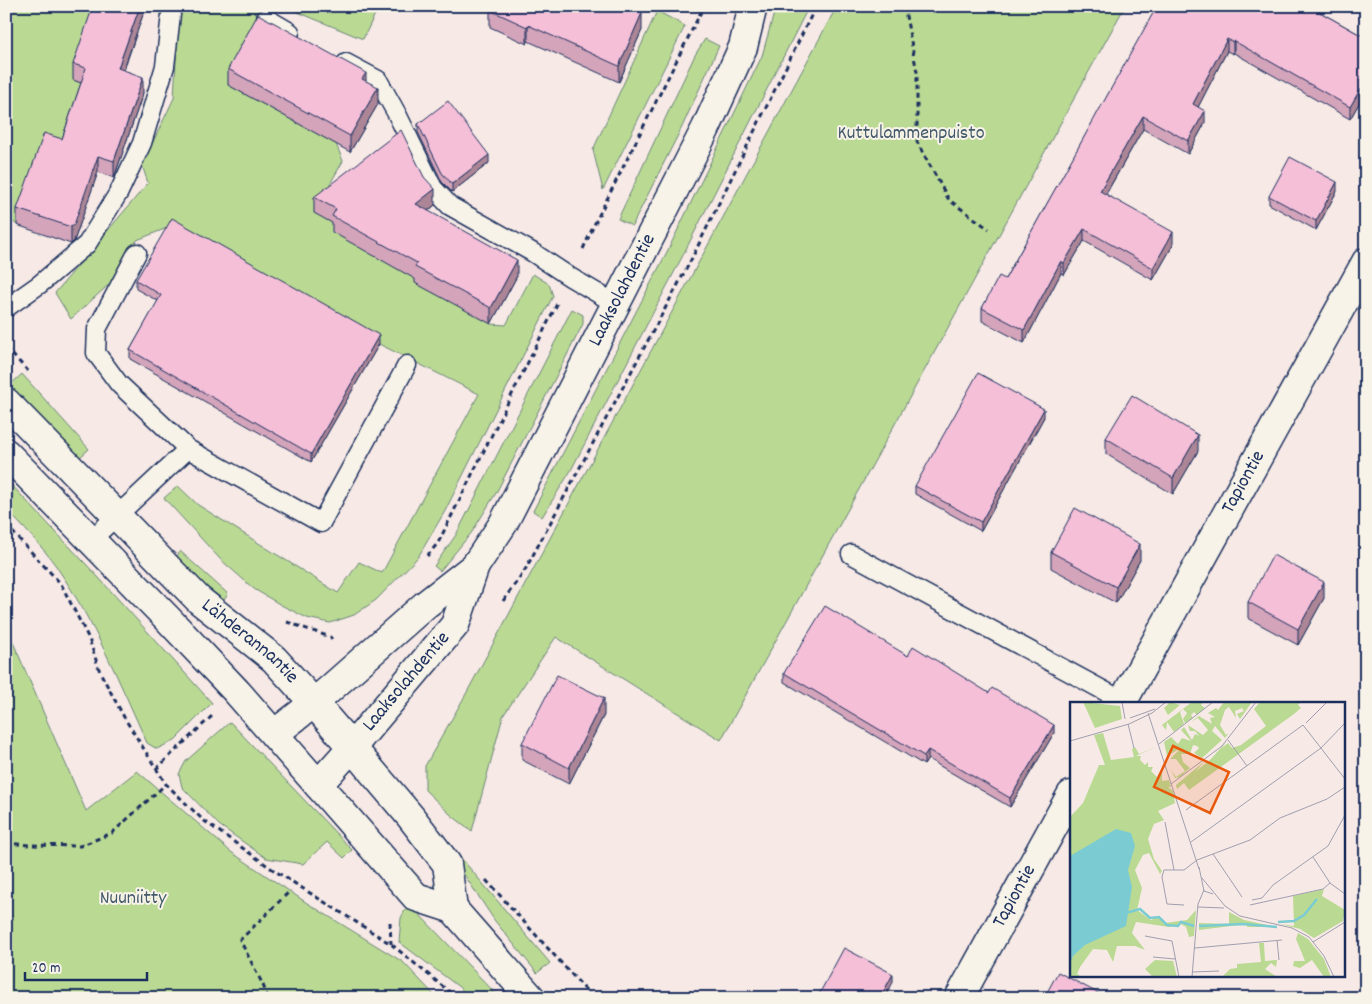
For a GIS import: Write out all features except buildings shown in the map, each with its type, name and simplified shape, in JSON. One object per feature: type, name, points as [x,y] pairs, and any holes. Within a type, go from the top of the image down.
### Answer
[{"type":"street","name":"Laaksolahdentie","points":[[318,785],[455,626],[475,566],[503,524],[706,128],[743,47],[753,6]]},
{"type":"street","name":"Tapiontie","points":[[1122,702],[1366,262]]},
{"type":"street","name":"Lähderannantie","points":[[6,402],[199,600],[274,659],[314,703],[410,816],[447,864],[453,909],[416,897],[237,692],[6,453]]},
{"type":"street","name":"Laaksolahdentie","points":[[274,734],[314,703],[425,605],[475,566]]},
{"type":"street","name":"Tapiontie","points":[[959,998],[1070,797]]},
{"type":"street","points":[[453,909],[531,998]]},
{"type":"lane","points":[[6,308],[40,284],[87,244],[118,192],[142,143],[165,66],[172,6]]},
{"type":"lane","points":[[266,18],[300,37]]},
{"type":"lane","points":[[334,56],[378,80],[434,188],[450,206],[532,252],[616,304]]},
{"type":"lane","points":[[137,253],[97,329],[96,353],[119,384],[188,449],[321,523],[407,365]]},
{"type":"lane","points":[[91,540],[188,449]]},
{"type":"lane","points":[[851,554],[1122,702]]},
{"type":"path","points":[[426,556],[438,543],[704,6]]},
{"type":"path","points":[[503,601],[525,570],[690,262],[816,6]]},
{"type":"path","points":[[904,6],[917,72],[918,142],[949,200],[989,229]]},
{"type":"path","points":[[6,525],[61,584],[89,639],[100,672],[125,719],[166,784],[203,820],[275,871],[391,944],[457,998]]},
{"type":"path","points":[[6,844],[80,846],[112,833],[166,784]]},
{"type":"path","points":[[268,998],[263,984],[240,940],[290,891]]},
{"type":"green space","points":[[6,6],[99,6],[74,80],[86,85],[58,154],[17,225],[6,216]]},
{"type":"green space","points":[[179,6],[267,6],[228,85],[336,144],[343,161],[314,212],[373,245],[491,324],[506,325],[533,274],[549,284],[553,296],[445,511],[418,557],[376,600],[354,615],[330,623],[307,618],[254,589],[220,559],[164,498],[178,486],[198,505],[338,593],[359,562],[382,573],[479,394],[379,344],[172,226],[137,240],[116,278],[71,319],[55,293],[148,183],[142,165],[174,98]]},
{"type":"green space","points":[[283,6],[379,6],[363,39]]},
{"type":"green space","points":[[776,6],[809,6],[680,261],[570,472],[542,517],[533,511],[669,248],[762,56]]},
{"type":"green space","name":"Kuttulammenpuisto","points":[[837,6],[1125,6],[721,740],[556,637],[503,716],[472,831],[451,815],[425,790],[425,766],[466,694]]},
{"type":"green space","points":[[657,11],[685,26],[603,190],[593,150]]},
{"type":"green space","points":[[705,39],[719,46],[682,127],[632,226],[618,219],[695,55]]},
{"type":"green space","points":[[572,309],[583,315],[583,324],[496,493],[472,532],[440,571],[434,566],[456,535]]},
{"type":"green space","points":[[22,374],[89,449],[77,460],[8,387]]},
{"type":"green space","points":[[6,479],[212,703],[175,740],[157,749],[147,743],[106,653],[70,587],[45,551],[6,509]]},
{"type":"green space","points":[[180,551],[228,594],[224,600],[174,562]]},
{"type":"green space","name":"Nuuniitty","points":[[6,626],[86,811],[137,771],[231,852],[307,903],[403,962],[437,998],[6,998]]},
{"type":"green space","points":[[230,722],[352,850],[344,858],[327,842],[303,864],[266,858],[219,825],[182,787],[179,774],[186,761]]},
{"type":"green space","points":[[456,852],[550,963],[537,973],[495,921],[451,855]]},
{"type":"green space","points":[[405,910],[415,910],[500,998],[470,998],[459,987],[399,942],[401,918]]}]
